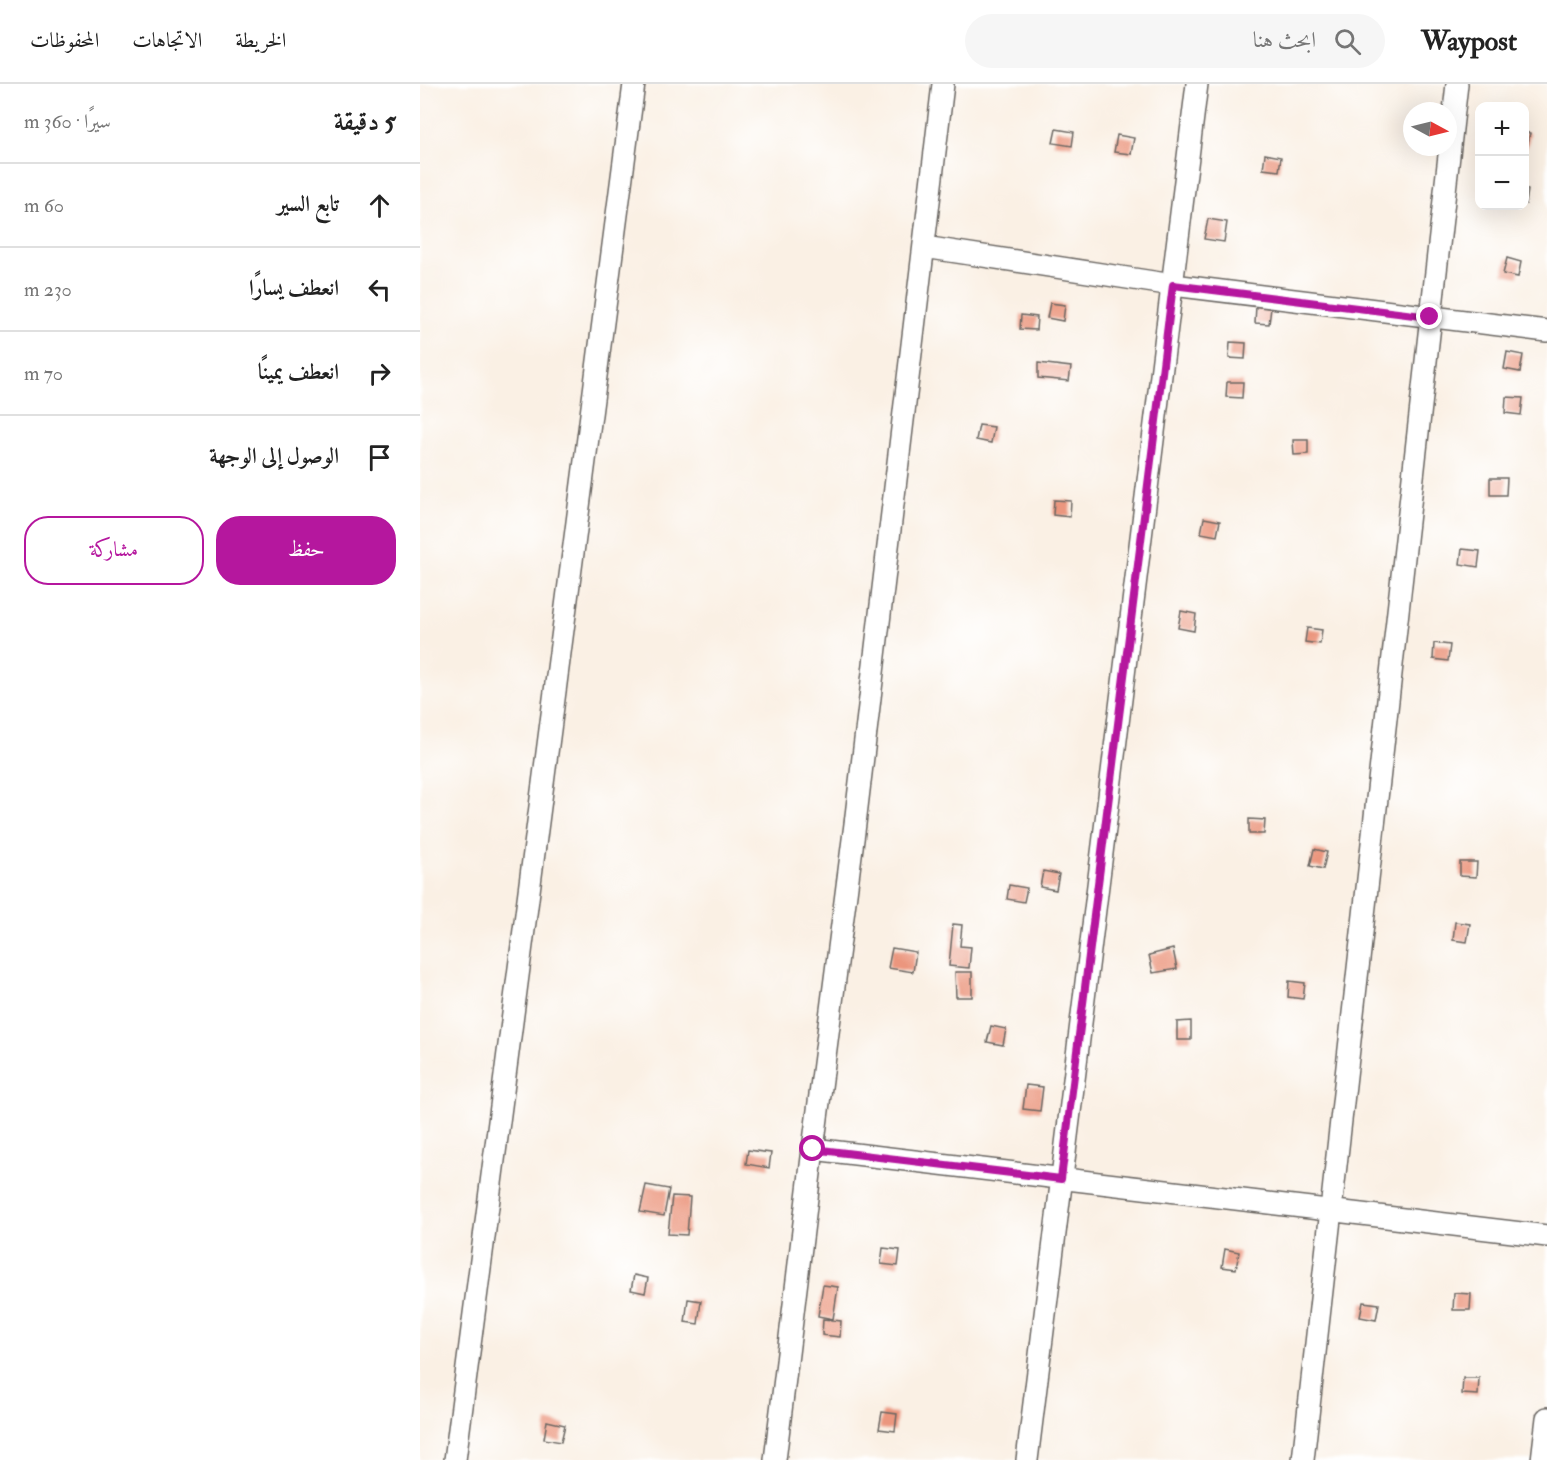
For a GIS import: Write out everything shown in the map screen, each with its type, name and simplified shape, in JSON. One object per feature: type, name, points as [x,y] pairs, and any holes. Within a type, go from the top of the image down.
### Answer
[{"type":"street","points":[[455,1460],[634,84]]},
{"type":"street","points":[[775,1460],[855,824],[944,84]]},
{"type":"street","points":[[1027,1460],[1197,84]]},
{"type":"street","points":[[1303,1460],[1456,84]]},
{"type":"street","points":[[924,247],[1173,285],[1547,331]]},
{"type":"street","points":[[813,1149],[1547,1236]]},
{"type":"street","points":[[1542,1460],[1547,1418]]},
{"type":"building","points":[[1056,129],[1074,132],[1072,146],[1053,143]]},
{"type":"building","points":[[1117,135],[1134,138],[1131,154],[1114,152]]},
{"type":"building","points":[[1265,154],[1281,157],[1279,171],[1263,169]]},
{"type":"building","points":[[1208,219],[1227,222],[1224,242],[1204,239]]},
{"type":"building","points":[[1507,258],[1521,262],[1518,277],[1503,274]]},
{"type":"building","points":[[1050,303],[1065,305],[1063,321],[1047,318]]},
{"type":"building","points":[[1256,306],[1271,308],[1269,324],[1255,323]]},
{"type":"building","points":[[1021,315],[1037,317],[1036,330],[1020,329]]},
{"type":"building","points":[[1230,342],[1246,343],[1245,359],[1229,358]]},
{"type":"building","points":[[1507,352],[1523,355],[1520,372],[1504,369]]},
{"type":"building","points":[[1038,363],[1071,367],[1069,381],[1038,378]]},
{"type":"building","points":[[1227,382],[1243,382],[1242,398],[1226,397]]},
{"type":"building","points":[[1506,397],[1523,398],[1521,415],[1505,413]]},
{"type":"building","points":[[979,425],[994,427],[991,443],[976,440]]},
{"type":"building","points":[[1293,440],[1308,440],[1308,454],[1294,455]]},
{"type":"building","points":[[1490,478],[1507,478],[1506,495],[1490,495]]},
{"type":"building","points":[[1054,500],[1071,501],[1070,517],[1053,515]]},
{"type":"building","points":[[1204,518],[1220,521],[1217,536],[1201,533]]},
{"type":"building","points":[[1462,549],[1480,551],[1478,567],[1460,564]]},
{"type":"building","points":[[1181,611],[1196,614],[1194,631],[1178,628]]},
{"type":"building","points":[[1307,628],[1322,630],[1320,644],[1305,642]]},
{"type":"building","points":[[1434,643],[1450,645],[1448,661],[1433,659]]},
{"type":"building","points":[[1249,819],[1265,820],[1264,834],[1249,834]]},
{"type":"building","points":[[1314,849],[1327,852],[1323,869],[1310,866]]},
{"type":"building","points":[[1460,862],[1477,862],[1476,877],[1460,876]]},
{"type":"building","points":[[1043,871],[1059,874],[1056,890],[1040,887]]},
{"type":"building","points":[[1009,885],[1027,888],[1024,902],[1007,899]]},
{"type":"building","points":[[1455,922],[1470,924],[1467,942],[1453,940]]},
{"type":"building","points":[[953,924],[962,925],[960,946],[971,947],[969,968],[949,966]]},
{"type":"building","points":[[892,948],[916,952],[913,972],[888,968]]},
{"type":"building","points":[[1173,949],[1177,969],[1153,973],[1149,955]]},
{"type":"building","points":[[955,972],[972,972],[972,997],[956,997]]},
{"type":"building","points":[[1289,981],[1305,983],[1303,999],[1288,997]]},
{"type":"building","points":[[1191,1021],[1191,1040],[1177,1040],[1177,1022]]},
{"type":"building","points":[[991,1026],[1006,1029],[1003,1045],[987,1042]]},
{"type":"building","points":[[1026,1085],[1043,1087],[1040,1111],[1023,1109]]},
{"type":"building","points":[[748,1150],[771,1153],[769,1168],[746,1164]]},
{"type":"building","points":[[646,1185],[669,1189],[664,1216],[640,1212]]},
{"type":"building","points":[[672,1196],[690,1197],[687,1235],[668,1234]]},
{"type":"building","points":[[883,1248],[900,1250],[898,1266],[881,1264]]},
{"type":"building","points":[[1225,1249],[1239,1252],[1236,1269],[1222,1267]]},
{"type":"building","points":[[634,1275],[648,1278],[645,1293],[631,1290]]},
{"type":"building","points":[[823,1285],[838,1287],[833,1319],[818,1316]]},
{"type":"building","points":[[1454,1293],[1471,1294],[1470,1310],[1453,1310]]},
{"type":"building","points":[[688,1299],[701,1301],[698,1324],[685,1322]]},
{"type":"building","points":[[1363,1302],[1379,1304],[1376,1320],[1360,1317]]},
{"type":"building","points":[[823,1319],[841,1321],[840,1337],[822,1335]]},
{"type":"building","points":[[1463,1378],[1479,1378],[1478,1395],[1462,1394]]},
{"type":"building","points":[[882,1412],[897,1414],[895,1431],[879,1429]]},
{"type":"building","points":[[547,1421],[565,1425],[561,1442],[544,1439]]},
{"type":"route","points":[[813,1149],[1061,1179],[1173,285],[1430,317]]}]
